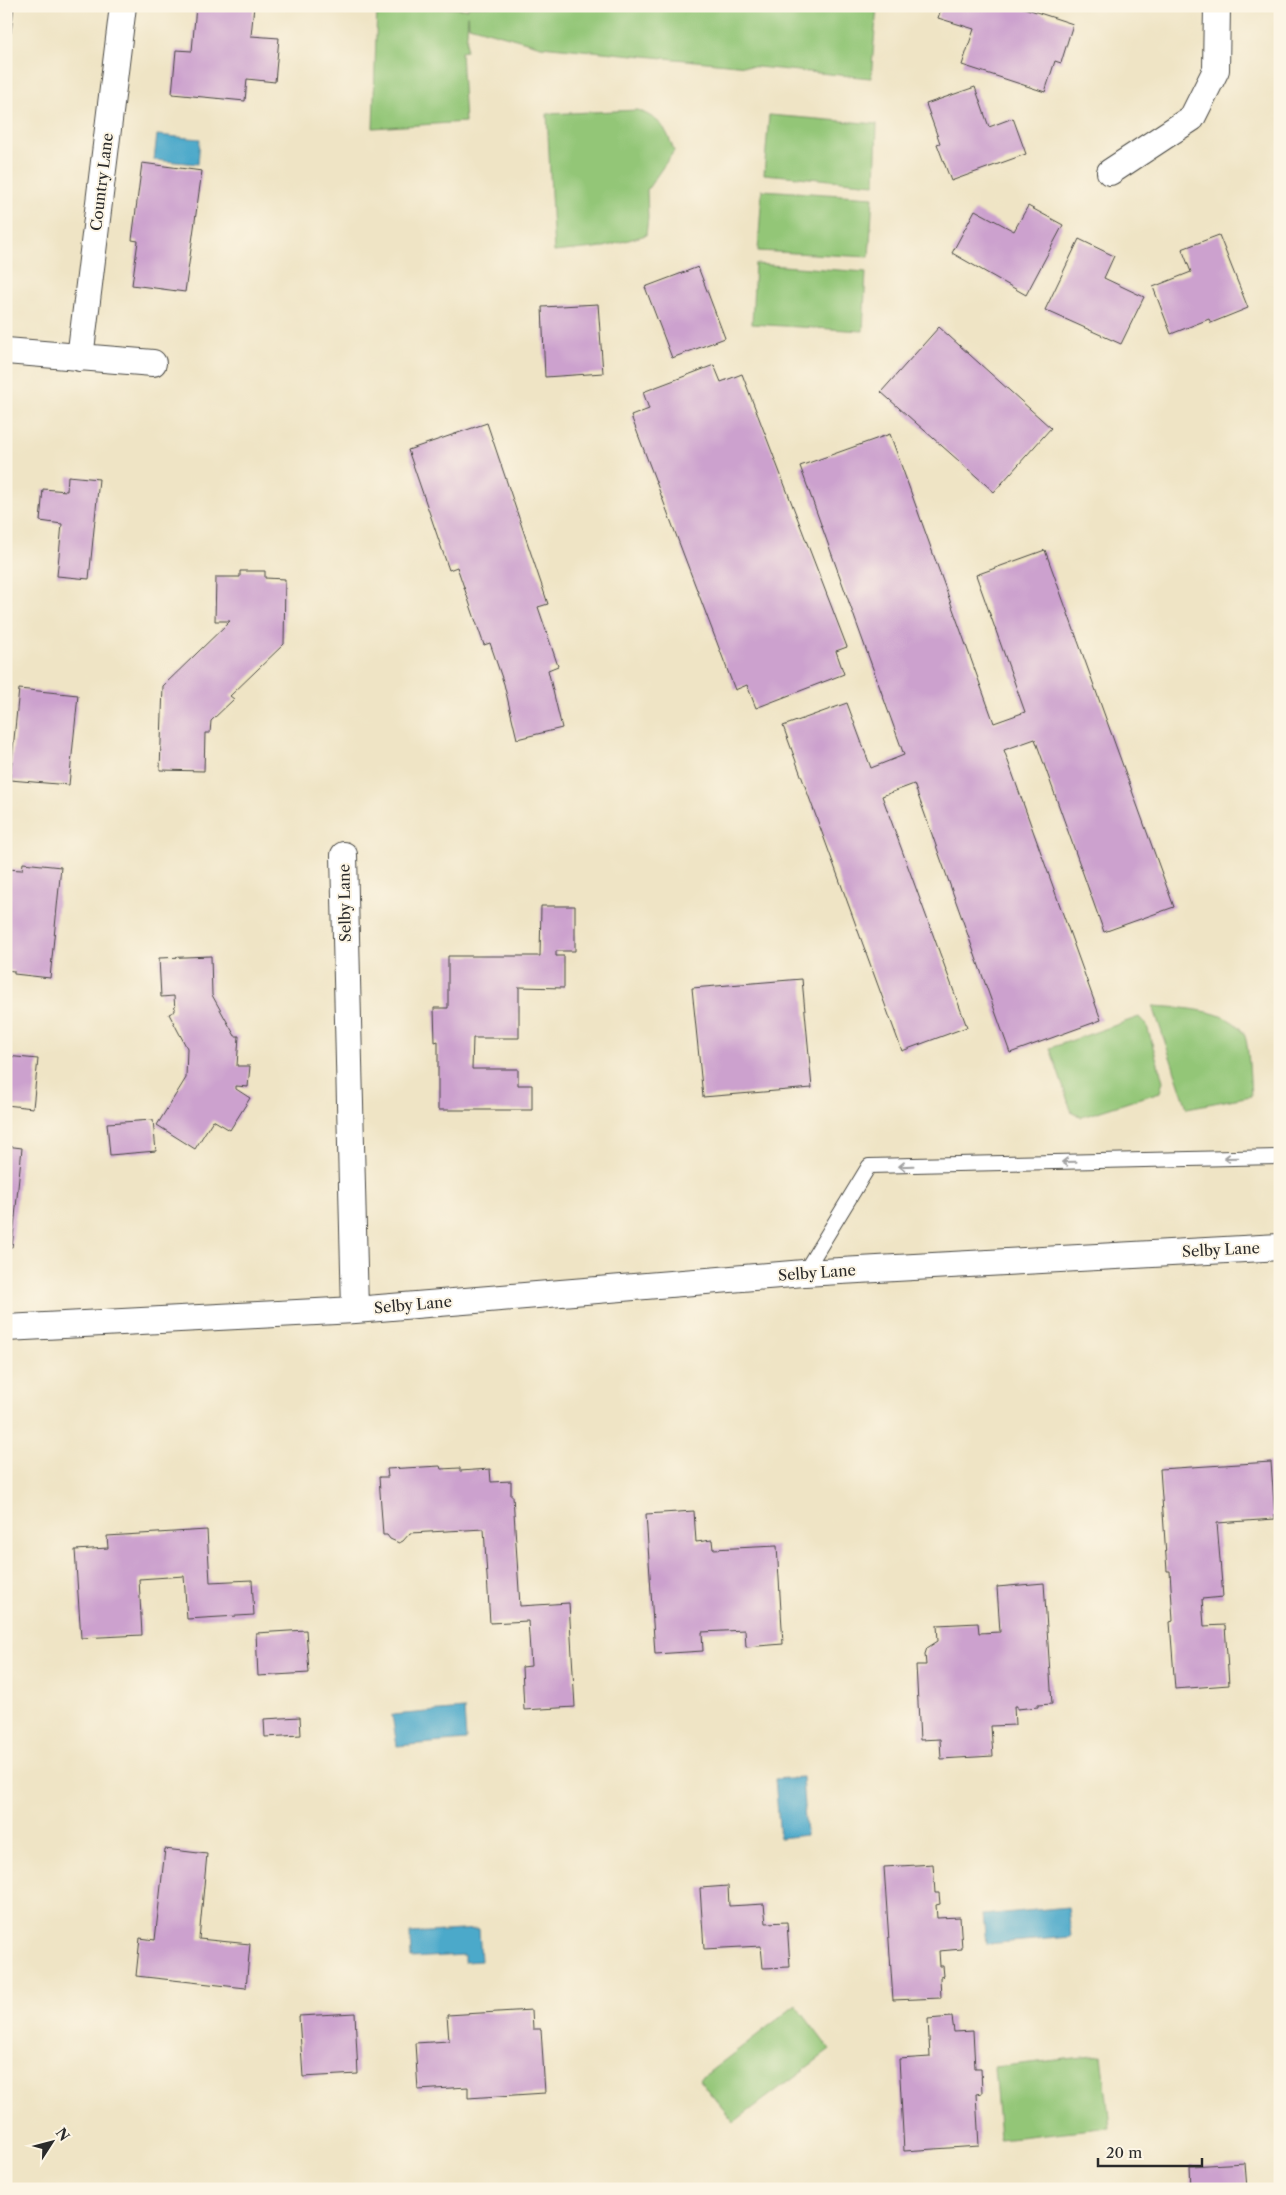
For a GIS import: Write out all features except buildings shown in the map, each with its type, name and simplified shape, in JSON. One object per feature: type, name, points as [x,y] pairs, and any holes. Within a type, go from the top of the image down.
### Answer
[{"type":"street","name":"Country Lane","points":[[80,358],[123,6]]},
{"type":"street","points":[[1110,172],[1192,118],[1216,70],[1217,6]]},
{"type":"street","points":[[6,351],[153,364]]},
{"type":"street","name":"Selby Lane","points":[[344,855],[355,1310]]},
{"type":"street","name":"Selby Lane","points":[[6,1328],[355,1310],[804,1274],[1280,1247]]},
{"type":"lane","points":[[804,1274],[869,1166],[1280,1157]]},
{"type":"green space","points":[[377,6],[468,9],[468,6],[877,6],[871,78],[541,46],[469,26],[468,15],[466,51],[461,52],[465,122],[373,128]]},
{"type":"green space","points":[[638,110],[662,125],[674,151],[647,190],[648,218],[646,235],[604,247],[554,252],[547,114]]},
{"type":"green space","points":[[769,115],[877,124],[875,184],[764,174]]},
{"type":"green space","points":[[762,190],[873,197],[869,257],[758,251]]},
{"type":"green space","points":[[755,264],[866,272],[863,331],[752,324]]},
{"type":"green space","points":[[1153,1006],[1203,1011],[1216,1014],[1237,1025],[1246,1039],[1251,1096],[1187,1108]]},
{"type":"green space","points":[[1139,1017],[1147,1026],[1163,1081],[1160,1092],[1082,1117],[1072,1113],[1050,1048]]},
{"type":"green space","points":[[796,2005],[830,2050],[734,2122],[699,2080]]},
{"type":"green space","points":[[1102,2055],[1110,2127],[1000,2139],[994,2067]]},
{"type":"water","points":[[157,135],[200,139],[198,164],[154,160]]},
{"type":"water","points":[[464,1709],[466,1740],[397,1746],[392,1715]]},
{"type":"water","points":[[802,1777],[806,1835],[780,1838],[775,1779]]},
{"type":"water","points":[[1068,1907],[1071,1937],[986,1944],[983,1915]]},
{"type":"water","points":[[479,1929],[481,1961],[464,1962],[464,1955],[411,1958],[410,1933]]}]
